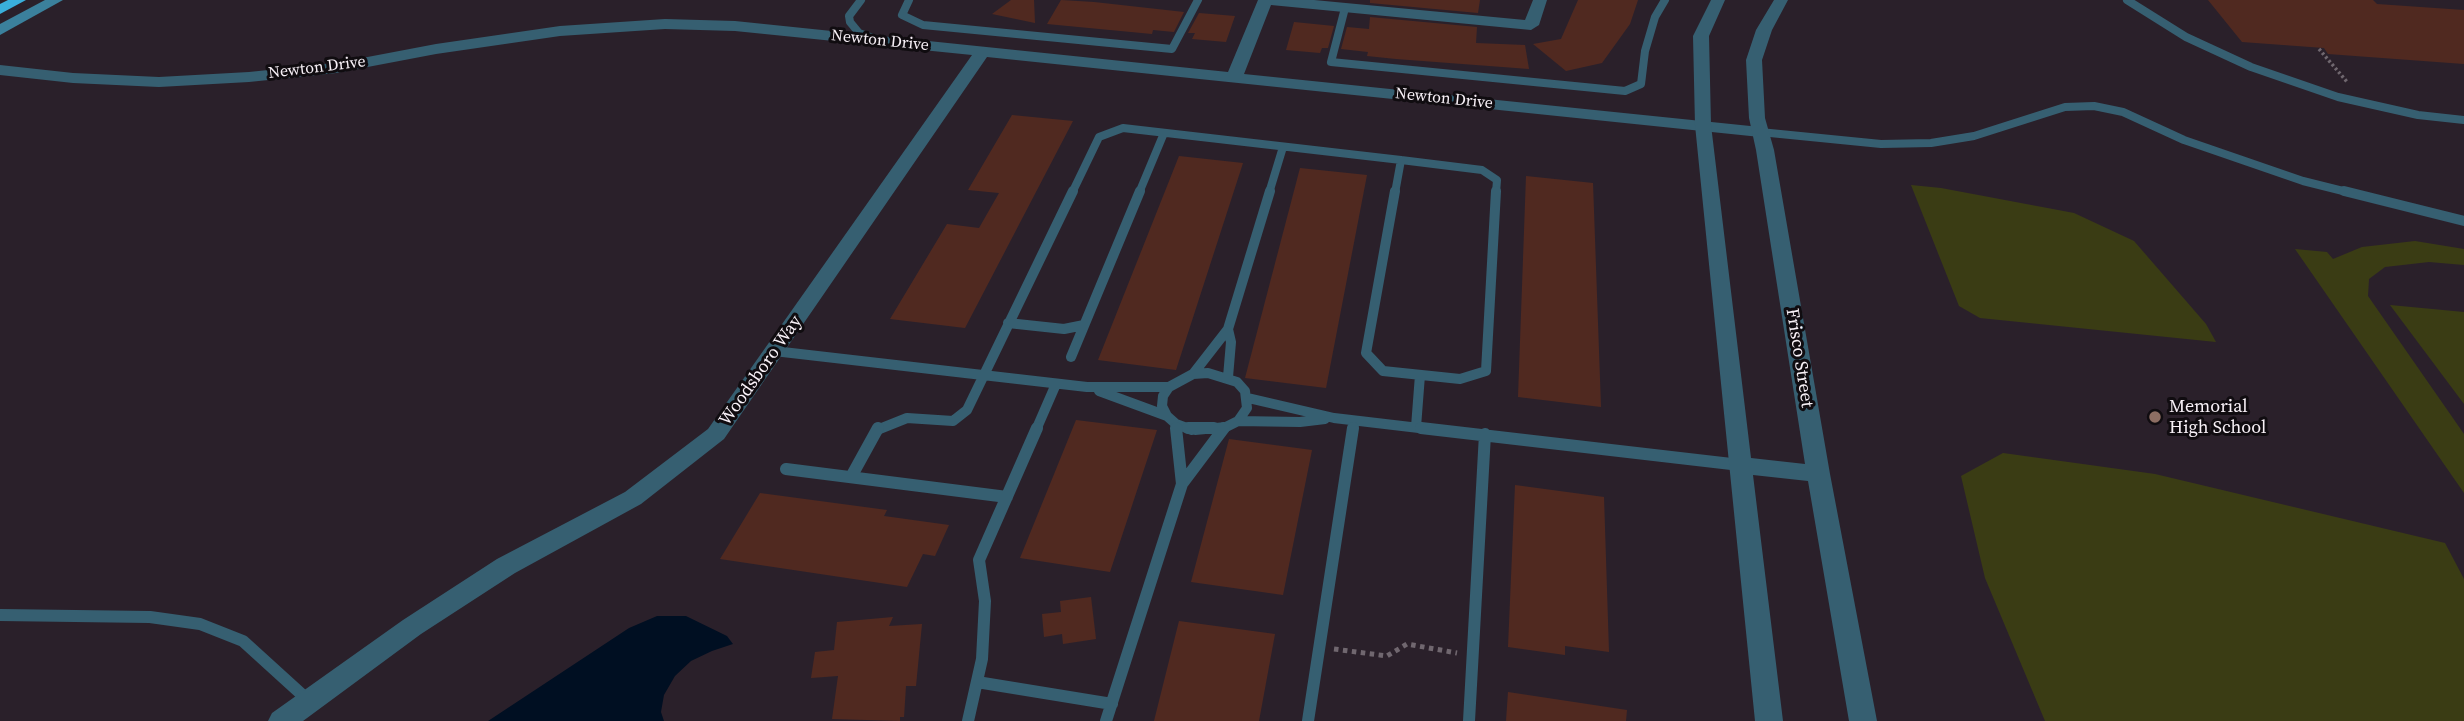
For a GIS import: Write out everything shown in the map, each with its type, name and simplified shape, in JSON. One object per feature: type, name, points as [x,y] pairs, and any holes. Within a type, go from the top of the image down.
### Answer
[{"type":"highway","points":[[0,9],[19,0]]},
{"type":"main road","points":[[0,30],[56,0]]},
{"type":"street","points":[[1234,78],[1266,0],[1531,25],[1540,0]]},
{"type":"street","points":[[1718,0],[1701,36],[1703,125],[1769,721]]},
{"type":"street","name":"Frisco Street","points":[[1781,0],[1764,30],[1754,60],[1756,118],[1863,721]]},
{"type":"street","name":"Newton Drive","points":[[0,70],[73,78],[159,82],[336,68],[436,49],[560,31],[665,24],[735,26],[1760,132]]},
{"type":"street","name":"Woodsboro Way","points":[[282,721],[412,626],[506,566],[633,498],[716,434],[983,51]]},
{"type":"street","points":[[1740,465],[1818,474]]},
{"type":"lane","points":[[854,0],[860,0]]},
{"type":"lane","points":[[860,0],[849,16],[853,27],[859,33],[882,41]]},
{"type":"lane","points":[[909,0],[902,15],[923,25],[1172,49],[1198,0]]},
{"type":"lane","points":[[1345,8],[1331,62],[1625,91],[1641,84],[1645,51],[1655,18],[1665,0]]},
{"type":"lane","points":[[2127,0],[2186,37],[2251,67],[2338,97],[2418,115],[2464,120]]},
{"type":"lane","points":[[1760,132],[1881,144],[1931,143],[1974,136],[2065,107],[2094,106],[2123,112],[2184,139],[2303,181],[2464,221]]},
{"type":"lane","points":[[851,477],[879,427],[907,418],[953,421],[967,410],[1099,137],[1123,128],[1401,160],[1482,170],[1496,180],[1486,371],[1460,379],[1383,371],[1366,353],[1401,160]]},
{"type":"lane","points":[[1071,357],[1164,133]]},
{"type":"lane","points":[[1182,484],[1172,420],[1162,406],[1163,396],[1169,387],[1193,374],[1228,329],[1283,147]]},
{"type":"lane","points":[[1008,323],[1064,329],[1084,325]]},
{"type":"lane","points":[[1228,329],[1231,342],[1228,377]]},
{"type":"lane","points":[[774,351],[1087,387],[1169,387]]},
{"type":"lane","points":[[1193,374],[1215,374],[1237,382],[1248,398],[1247,408],[1238,421]]},
{"type":"lane","points":[[1416,427],[1420,374]]},
{"type":"lane","points":[[968,721],[982,659],[985,601],[979,560],[1056,384]]},
{"type":"lane","points":[[1087,387],[1193,430],[1224,428],[1238,421],[1300,422],[1334,418]]},
{"type":"lane","points":[[1248,398],[1354,421],[1740,465]]},
{"type":"lane","points":[[1308,721],[1354,421]]},
{"type":"lane","points":[[1106,721],[1182,484],[1224,428]]},
{"type":"lane","points":[[1469,721],[1485,434]]},
{"type":"lane","points":[[786,469],[1007,497]]},
{"type":"lane","points":[[0,615],[150,617],[200,624],[243,641],[309,701]]},
{"type":"lane","points":[[977,682],[1112,704]]},
{"type":"path","points":[[2319,49],[2355,91]]},
{"type":"path","points":[[1319,648],[1387,656],[1407,644],[1472,656]]},
{"type":"green space","points":[[1911,185],[1941,188],[2074,213],[2134,241],[2206,324],[2216,342],[1980,318],[1959,306]]},
{"type":"green space","points":[[2415,241],[2464,249],[2464,265],[2429,262],[2385,267],[2369,279],[2368,296],[2464,434],[2464,493],[2295,249],[2327,252],[2333,259],[2362,247]]},
{"type":"green space","points":[[2390,305],[2464,312],[2464,404]]},
{"type":"green space","points":[[2003,453],[2155,474],[2445,543],[2464,579],[2464,721],[2045,721],[1985,578],[1961,476]]},
{"type":"water","points":[[657,616],[686,616],[727,636],[733,644],[691,661],[675,676],[664,695],[661,712],[664,721],[488,721],[629,628]]},
{"type":"building","points":[[1011,0],[1034,0],[1035,23],[992,14]]},
{"type":"building","points":[[1061,0],[1184,12],[1174,32],[1153,30],[1152,34],[1047,24]]},
{"type":"building","points":[[1370,0],[1480,0],[1478,13],[1370,3]]},
{"type":"building","points":[[1578,0],[1638,0],[1630,24],[1602,63],[1566,71],[1533,44],[1561,39]]},
{"type":"building","points":[[2208,0],[2373,0],[2377,4],[2464,10],[2464,64],[2328,54],[2324,48],[2242,42]]},
{"type":"building","points":[[1199,13],[1235,16],[1226,42],[1192,39],[1195,33],[1188,33]]},
{"type":"building","points":[[1370,17],[1477,27],[1476,43],[1525,45],[1529,69],[1367,56],[1368,52],[1341,49],[1347,27],[1369,29]]},
{"type":"building","points":[[1294,22],[1334,26],[1328,48],[1322,48],[1320,53],[1286,50]]},
{"type":"building","points":[[1012,115],[1073,121],[965,328],[890,319],[947,224],[979,228],[999,193],[968,190]]},
{"type":"building","points":[[1179,156],[1243,163],[1176,370],[1098,360]]},
{"type":"building","points":[[1300,168],[1367,175],[1326,388],[1245,378]]},
{"type":"building","points":[[1526,176],[1593,183],[1601,407],[1518,397]]},
{"type":"building","points":[[1076,420],[1157,430],[1110,572],[1020,558]]},
{"type":"building","points":[[1229,439],[1312,450],[1283,595],[1191,582]]},
{"type":"building","points":[[1515,485],[1604,497],[1609,652],[1565,646],[1565,655],[1508,647]]},
{"type":"building","points":[[760,493],[887,510],[884,516],[949,525],[935,556],[923,554],[907,587],[720,559]]},
{"type":"building","points":[[1091,597],[1096,639],[1063,644],[1062,634],[1044,637],[1042,614],[1061,612],[1060,601]]},
{"type":"building","points":[[893,617],[889,626],[922,624],[916,686],[906,686],[904,717],[900,717],[900,721],[832,719],[838,676],[811,678],[815,652],[834,650],[837,622]]},
{"type":"building","points":[[1179,621],[1275,634],[1259,721],[1154,721]]},
{"type":"building","points":[[1508,692],[1627,710],[1626,721],[1506,721]]},
{"type":"place","name":"Memorial High School","points":[[2155,417]]}]
